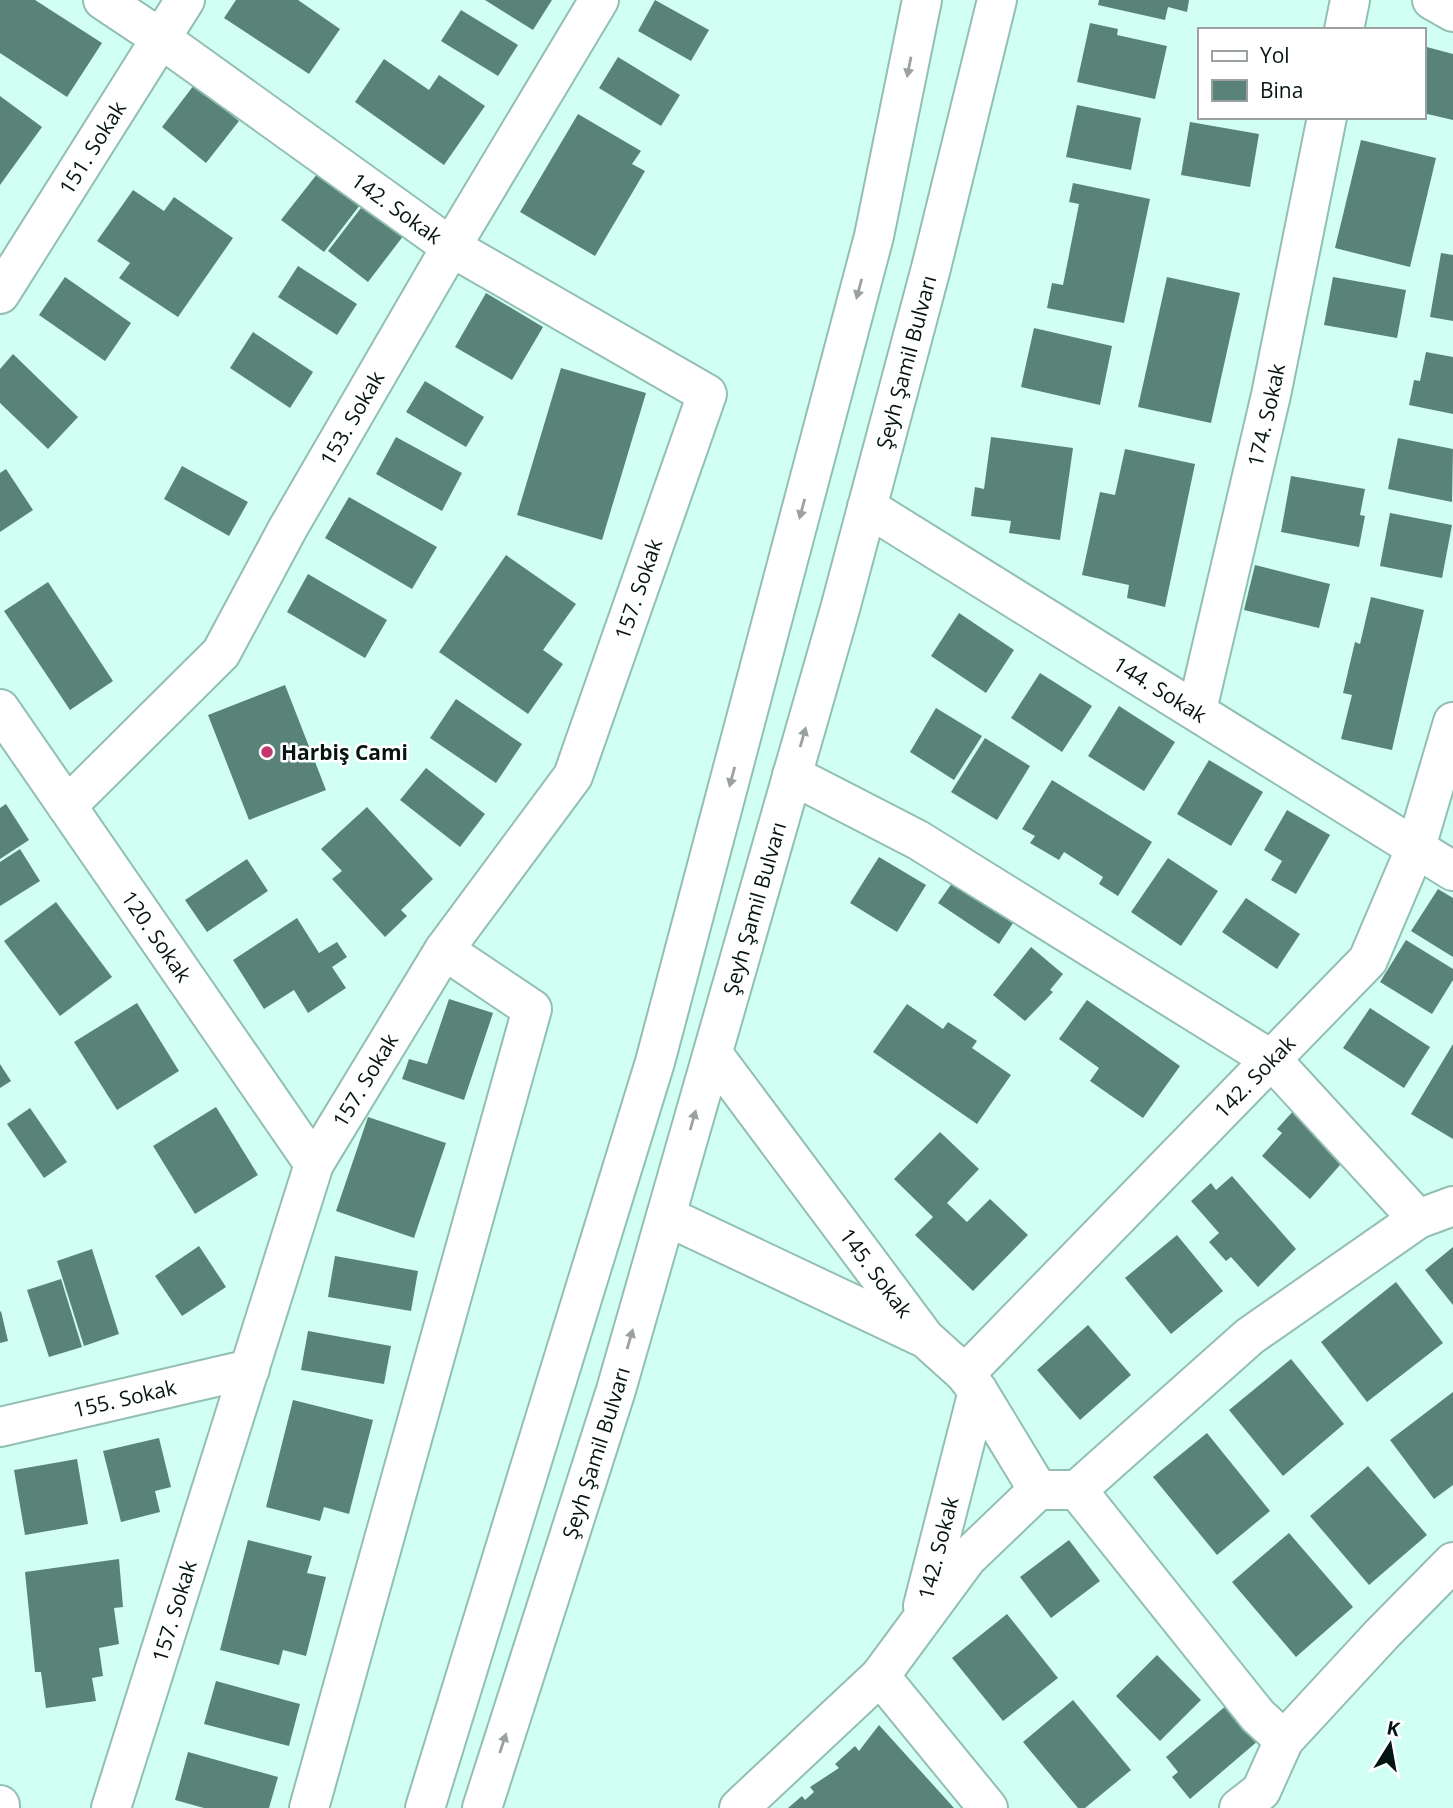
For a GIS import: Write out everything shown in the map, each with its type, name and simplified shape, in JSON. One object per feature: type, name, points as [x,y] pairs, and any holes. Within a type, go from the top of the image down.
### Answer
[{"type":"street","name":"142. Sokak","points":[[103,0],[160,37],[451,247],[707,394]]},
{"type":"street","name":"151. Sokak","points":[[0,294],[185,0]]},
{"type":"street","name":"153. Sokak","points":[[67,806],[221,653],[288,528],[451,247],[599,0]]},
{"type":"street","points":[[425,1808],[655,1062],[874,236],[922,0]]},
{"type":"street","name":"Şeyh Şamil Bulvarı","points":[[482,1808],[611,1404],[713,1054],[867,507],[931,268],[997,0]]},
{"type":"street","points":[[1345,28],[1350,0]]},
{"type":"street","points":[[1432,0],[1453,12]]},
{"type":"street","name":"174. Sokak","points":[[1197,710],[1271,395],[1327,119]]},
{"type":"street","name":"157. Sokak","points":[[111,1808],[314,1164],[444,950],[573,776],[707,394]]},
{"type":"street","name":"144. Sokak","points":[[867,507],[1453,871]]},
{"type":"street","name":"120. Sokak","points":[[0,709],[314,1164]]},
{"type":"street","name":"142. Sokak","points":[[918,1625],[972,1383],[1368,960],[1416,847],[1453,722]]},
{"type":"street","points":[[739,1808],[880,1676],[967,1558],[1038,1490],[1077,1490],[1250,1336],[1436,1213],[1272,1060],[918,840],[792,775]]},
{"type":"street","points":[[309,1808],[532,1009],[444,950]]},
{"type":"street","name":"145. Sokak","points":[[713,1054],[925,1338],[972,1383],[1038,1490]]},
{"type":"street","points":[[666,1216],[925,1338]]},
{"type":"street","name":"155. Sokak","points":[[0,1427],[250,1369]]},
{"type":"street","points":[[1077,1490],[1258,1716],[1284,1740]]},
{"type":"street","points":[[1259,1802],[1284,1740],[1453,1562]]},
{"type":"street","points":[[880,1676],[988,1808]]},
{"type":"building","points":[[0,0],[35,0],[102,43],[67,97],[0,53]]},
{"type":"building","points":[[236,0],[298,0],[340,29],[309,74],[224,18]]},
{"type":"building","points":[[485,0],[552,0],[533,30]]},
{"type":"building","points":[[655,0],[709,30],[691,61],[638,31]]},
{"type":"building","points":[[1099,0],[1189,0],[1187,12],[1168,7],[1165,20],[1098,5]]},
{"type":"building","points":[[461,10],[518,45],[498,76],[441,41]]},
{"type":"building","points":[[1090,23],[1118,29],[1117,35],[1167,46],[1155,99],[1077,82]]},
{"type":"building","points":[[1425,47],[1453,54],[1453,120],[1425,113]]},
{"type":"building","points":[[618,57],[680,95],[661,126],[599,88]]},
{"type":"building","points":[[384,59],[429,90],[439,75],[485,106],[444,165],[355,102]]},
{"type":"building","points":[[194,85],[239,121],[206,163],[162,127]]},
{"type":"building","points":[[0,96],[42,127],[0,185]]},
{"type":"building","points":[[1077,105],[1141,118],[1131,170],[1066,157]]},
{"type":"building","points":[[578,114],[641,151],[632,164],[645,171],[595,256],[520,212]]},
{"type":"building","points":[[1190,122],[1259,134],[1250,187],[1181,175]]},
{"type":"building","points":[[1361,140],[1436,158],[1410,267],[1335,248]]},
{"type":"building","points":[[321,169],[363,201],[324,252],[281,220]]},
{"type":"building","points":[[1073,183],[1150,199],[1124,323],[1047,308],[1052,283],[1063,285],[1079,204],[1069,202]]},
{"type":"building","points":[[133,190],[164,211],[174,197],[233,238],[178,317],[119,278],[130,263],[97,241]]},
{"type":"building","points":[[364,204],[404,235],[368,282],[328,251]]},
{"type":"building","points":[[1441,253],[1453,255],[1453,321],[1430,317]]},
{"type":"building","points":[[298,266],[357,304],[337,335],[278,297]]},
{"type":"building","points":[[65,277],[131,323],[105,361],[39,315]]},
{"type":"building","points":[[1167,277],[1240,293],[1211,423],[1138,407]]},
{"type":"building","points":[[1333,277],[1406,290],[1397,338],[1324,325]]},
{"type":"building","points":[[486,293],[543,327],[512,380],[455,347]]},
{"type":"building","points":[[1034,328],[1112,346],[1100,405],[1021,387]]},
{"type":"building","points":[[253,332],[313,372],[290,408],[230,368]]},
{"type":"building","points":[[1426,352],[1453,357],[1453,414],[1409,405],[1414,380],[1420,381]]},
{"type":"building","points":[[13,354],[78,417],[48,449],[0,403],[0,369]]},
{"type":"building","points":[[561,368],[646,393],[602,540],[517,515]]},
{"type":"building","points":[[425,381],[484,417],[466,447],[406,412]]},
{"type":"building","points":[[396,437],[462,473],[442,511],[376,474]]},
{"type":"building","points":[[991,437],[1073,448],[1060,540],[1009,533],[1011,521],[971,516],[975,487],[984,489]]},
{"type":"building","points":[[1398,438],[1453,449],[1452,502],[1388,489]]},
{"type":"building","points":[[1125,449],[1195,464],[1165,607],[1127,598],[1129,585],[1082,575],[1100,492],[1115,495]]},
{"type":"building","points":[[182,466],[248,502],[229,536],[164,499]]},
{"type":"building","points":[[6,469],[33,510],[0,532],[0,473]]},
{"type":"building","points":[[1291,476],[1365,489],[1360,515],[1365,516],[1359,547],[1281,532]]},
{"type":"building","points":[[349,497],[437,547],[412,589],[325,538]]},
{"type":"building","points":[[1390,513],[1452,525],[1442,578],[1380,566]]},
{"type":"building","points":[[506,555],[576,604],[543,650],[563,664],[528,714],[439,652]]},
{"type":"building","points":[[1255,565],[1330,584],[1319,628],[1244,610]]},
{"type":"building","points":[[308,574],[387,620],[365,658],[287,612]]},
{"type":"building","points":[[48,582],[113,681],[70,710],[4,611]]},
{"type":"building","points":[[1371,597],[1424,610],[1392,750],[1341,739],[1352,695],[1343,693],[1355,642],[1360,644]]},
{"type":"building","points":[[959,613],[1014,650],[986,693],[931,656]]},
{"type":"building","points":[[1040,673],[1092,706],[1062,752],[1011,718]]},
{"type":"building","name":"Harbiş Cami","points":[[285,685],[326,790],[249,820],[208,715]]},
{"type":"building","points":[[456,699],[522,744],[496,783],[430,738]]},
{"type":"building","points":[[1119,706],[1175,742],[1144,791],[1088,756]]},
{"type":"building","points":[[936,708],[982,736],[954,780],[910,752]]},
{"type":"building","points":[[985,738],[1030,766],[997,820],[951,792]]},
{"type":"building","points":[[1209,760],[1263,792],[1231,846],[1177,814]]},
{"type":"building","points":[[426,768],[485,814],[460,847],[400,800]]},
{"type":"building","points":[[1052,780],[1152,842],[1118,896],[1099,884],[1103,877],[1064,852],[1059,860],[1030,843],[1035,836],[1022,829]]},
{"type":"building","points":[[6,804],[29,840],[0,859],[0,808]]},
{"type":"building","points":[[367,807],[433,879],[401,910],[407,916],[385,937],[332,879],[342,871],[321,849]]},
{"type":"building","points":[[1287,810],[1330,835],[1296,894],[1271,880],[1282,861],[1264,850]]},
{"type":"building","points":[[20,849],[40,881],[0,906],[0,862]]},
{"type":"building","points":[[879,857],[926,885],[897,932],[850,903]]},
{"type":"building","points":[[1168,858],[1218,891],[1181,946],[1131,912]]},
{"type":"building","points":[[247,859],[268,891],[207,932],[185,900]]},
{"type":"building","points":[[955,879],[1015,920],[999,944],[938,903]]},
{"type":"building","points":[[1438,889],[1453,898],[1453,957],[1411,931]]},
{"type":"building","points":[[1246,898],[1300,934],[1277,969],[1222,932]]},
{"type":"building","points":[[56,902],[112,977],[60,1016],[4,941]]},
{"type":"building","points":[[297,918],[319,953],[337,942],[347,957],[332,967],[346,988],[308,1013],[294,990],[264,1009],[233,960]]},
{"type":"building","points":[[1406,940],[1453,969],[1453,980],[1432,1014],[1380,982]]},
{"type":"building","points":[[1031,947],[1063,974],[1050,990],[1053,992],[1025,1021],[993,995]]},
{"type":"building","points":[[449,999],[493,1013],[464,1100],[402,1079],[409,1059],[427,1064]]},
{"type":"building","points":[[1087,1000],[1180,1066],[1143,1118],[1090,1081],[1099,1068],[1059,1039]]},
{"type":"building","points":[[137,1003],[179,1071],[117,1110],[74,1042]]},
{"type":"building","points":[[907,1004],[943,1029],[948,1022],[977,1041],[972,1048],[1011,1075],[977,1124],[873,1052]]},
{"type":"building","points":[[1370,1008],[1430,1047],[1404,1088],[1343,1048]]},
{"type":"building","points":[[1453,1044],[1453,1139],[1411,1114]]},
{"type":"building","points":[[0,1064],[11,1081],[0,1088]]},
{"type":"building","points":[[216,1107],[258,1175],[195,1214],[153,1146]]},
{"type":"building","points":[[30,1108],[67,1162],[44,1178],[7,1124]]},
{"type":"building","points":[[1295,1109],[1348,1156],[1310,1199],[1262,1156],[1282,1133],[1277,1129]]},
{"type":"building","points":[[368,1117],[446,1143],[414,1238],[336,1211]]},
{"type":"building","points":[[940,1132],[979,1169],[947,1203],[967,1222],[990,1199],[1028,1235],[973,1291],[915,1235],[933,1217],[894,1179]]},
{"type":"building","points":[[1232,1176],[1296,1249],[1258,1287],[1231,1257],[1226,1261],[1209,1242],[1219,1233],[1191,1201],[1211,1183],[1216,1190]]},
{"type":"building","points":[[1177,1235],[1223,1291],[1171,1334],[1125,1278]]},
{"type":"building","points":[[199,1246],[226,1287],[182,1316],[155,1276]]},
{"type":"building","points":[[1453,1247],[1453,1305],[1425,1270]]},
{"type":"building","points":[[92,1249],[119,1334],[84,1346],[57,1261]]},
{"type":"building","points":[[335,1256],[418,1271],[411,1311],[328,1297]]},
{"type":"building","points":[[61,1279],[82,1347],[49,1357],[27,1290]]},
{"type":"building","points":[[1396,1282],[1443,1343],[1367,1402],[1321,1342]]},
{"type":"building","points":[[0,1312],[8,1341],[0,1343]]},
{"type":"building","points":[[1088,1325],[1131,1375],[1080,1420],[1037,1370]]},
{"type":"building","points":[[308,1331],[391,1346],[384,1384],[301,1370]]},
{"type":"building","points":[[1291,1359],[1344,1424],[1283,1476],[1229,1410]]},
{"type":"building","points":[[1453,1392],[1453,1485],[1434,1499],[1390,1440]]},
{"type":"building","points":[[293,1400],[373,1420],[349,1514],[324,1507],[320,1521],[266,1507]]},
{"type":"building","points":[[1207,1433],[1270,1511],[1217,1555],[1153,1477]]},
{"type":"building","points":[[159,1438],[171,1487],[155,1491],[160,1512],[121,1522],[103,1451]]},
{"type":"building","points":[[77,1459],[88,1524],[25,1535],[14,1470]]},
{"type":"building","points":[[1368,1466],[1427,1535],[1369,1585],[1310,1516]]},
{"type":"building","points":[[1289,1533],[1353,1607],[1296,1657],[1232,1582]]},
{"type":"building","points":[[248,1540],[312,1556],[307,1573],[326,1577],[306,1656],[283,1650],[279,1665],[220,1650]]},
{"type":"building","points":[[1069,1540],[1100,1581],[1051,1618],[1020,1577]]},
{"type":"building","points":[[119,1559],[123,1607],[114,1608],[119,1644],[99,1648],[103,1676],[92,1678],[96,1701],[46,1708],[41,1672],[35,1672],[25,1572]]},
{"type":"building","points":[[1007,1614],[1058,1678],[1003,1721],[952,1658]]},
{"type":"building","points":[[1157,1655],[1201,1700],[1160,1741],[1116,1696]]},
{"type":"building","points":[[216,1681],[300,1704],[289,1746],[204,1724]]},
{"type":"building","points":[[1073,1700],[1131,1770],[1085,1808],[1078,1808],[1023,1742]]},
{"type":"building","points":[[1228,1704],[1259,1740],[1190,1799],[1172,1777],[1178,1772],[1166,1757]]},
{"type":"building","points":[[879,1725],[954,1808],[788,1808],[802,1796],[805,1800],[814,1792],[810,1787],[839,1768],[835,1764],[855,1746],[859,1751]]},
{"type":"building","points":[[188,1752],[278,1777],[269,1808],[204,1808],[175,1800]]},
{"type":"place","name":"Harbiş Cami","points":[[267,752]]}]
